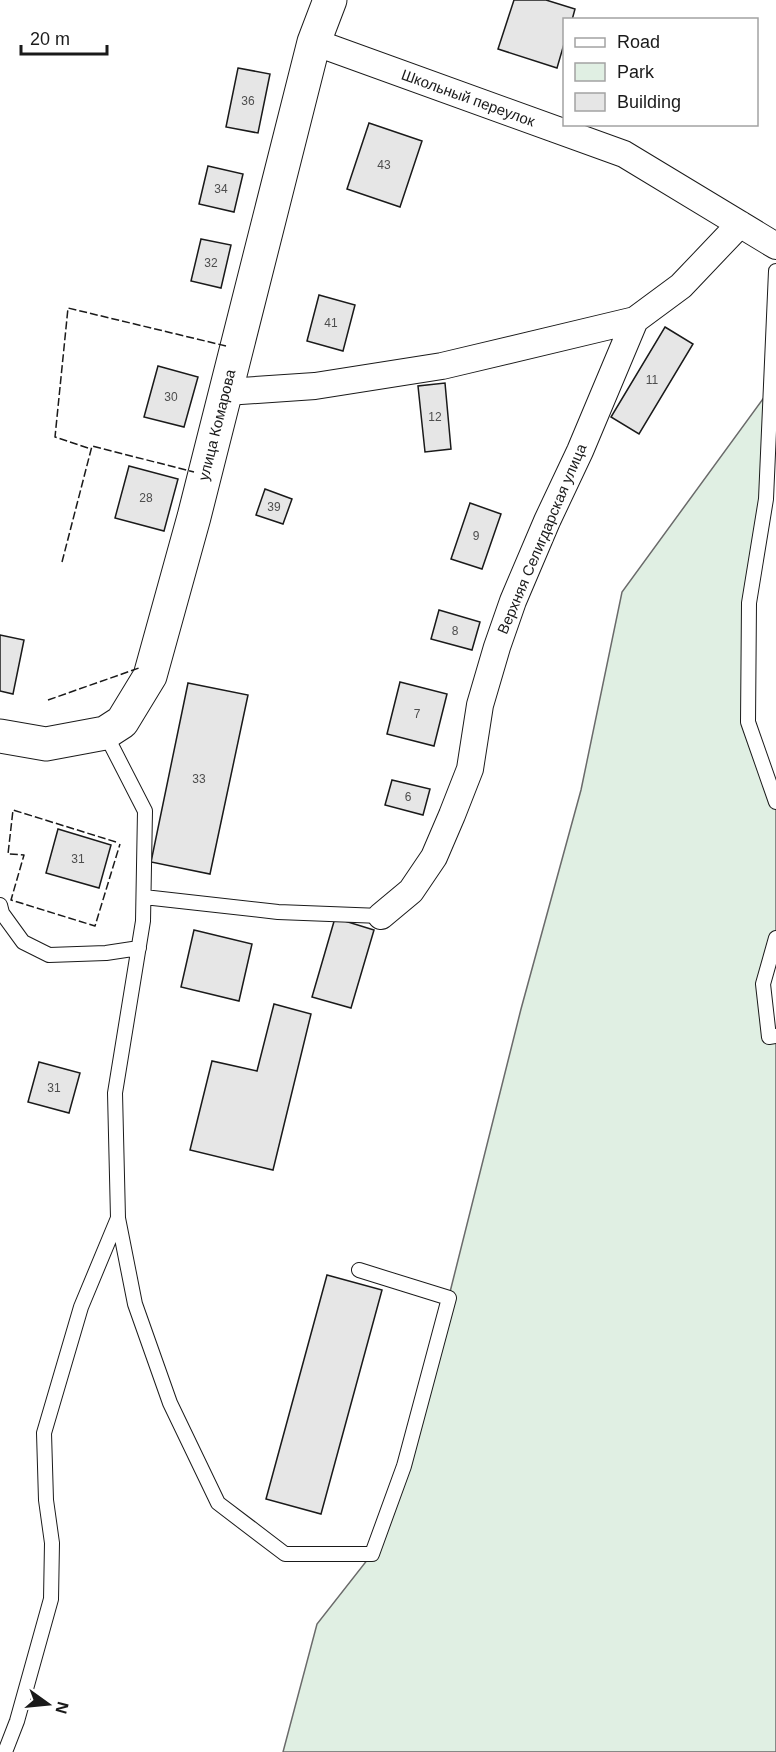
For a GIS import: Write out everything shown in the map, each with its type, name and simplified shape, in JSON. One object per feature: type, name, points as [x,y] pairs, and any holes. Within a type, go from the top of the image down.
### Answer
[{"type":"street","name":"улица Комарова","points":[[105,733],[122,722],[150,676],[194,517],[314,42],[330,0]]},
{"type":"street","name":"Школьный переулок","points":[[314,42],[624,154],[776,246]]},
{"type":"street","points":[[225,392],[315,386],[442,366],[635,320],[681,285],[741,224]]},
{"type":"street","name":"Верхняя Селигдарская улица","points":[[381,916],[411,891],[434,857],[452,815],[470,769],[480,705],[513,601],[635,320]]},
{"type":"street","points":[[0,736],[46,744],[105,733]]},
{"type":"lane","points":[[776,271],[765,499],[749,603],[748,722],[776,802]]},
{"type":"lane","points":[[105,733],[145,811],[143,921],[115,1093],[118,1218],[135,1304],[170,1403],[218,1503],[285,1554],[372,1554],[404,1466],[449,1298],[359,1270]]},
{"type":"lane","points":[[144,897],[278,912],[381,916]]},
{"type":"lane","points":[[0,905],[2,913],[23,942],[49,955],[106,953],[139,948]]},
{"type":"lane","points":[[776,938],[763,984],[769,1037],[776,1036]]},
{"type":"lane","points":[[5,1752],[17,1721],[51,1599],[52,1543],[46,1500],[44,1433],[81,1306],[118,1218]]},
{"type":"green space","points":[[771,388],[749,603],[748,722],[776,802],[776,938],[763,984],[776,1036],[776,1752],[283,1752],[317,1624],[372,1554],[447,1304],[521,1009],[581,790],[622,592]]},
{"type":"building","points":[[514,0],[546,0],[575,9],[573,18],[563,18],[563,47],[557,68],[498,49]]},
{"type":"building","points":[[238,68],[270,74],[258,133],[226,127]]},
{"type":"building","points":[[369,123],[422,141],[400,207],[347,189]]},
{"type":"building","points":[[208,166],[243,174],[234,212],[199,204]]},
{"type":"building","points":[[201,239],[231,245],[221,288],[191,281]]},
{"type":"building","points":[[319,295],[355,305],[343,351],[307,341]]},
{"type":"building","points":[[665,327],[693,344],[639,434],[611,417]]},
{"type":"building","points":[[158,366],[198,377],[184,427],[144,417]]},
{"type":"building","points":[[445,383],[451,449],[425,452],[418,386]]},
{"type":"building","points":[[129,466],[178,479],[164,531],[115,518]]},
{"type":"building","points":[[265,489],[292,499],[283,524],[256,515]]},
{"type":"building","points":[[470,503],[501,514],[482,569],[451,559]]},
{"type":"building","points":[[439,610],[480,622],[472,650],[431,639]]},
{"type":"building","points":[[0,635],[24,640],[13,694],[0,691]]},
{"type":"building","points":[[400,682],[447,694],[434,746],[387,734]]},
{"type":"building","points":[[188,683],[248,695],[210,874],[151,862]]},
{"type":"building","points":[[392,780],[430,789],[423,815],[385,805]]},
{"type":"building","points":[[58,829],[111,845],[99,888],[46,873]]},
{"type":"building","points":[[335,918],[374,930],[351,1008],[312,997]]},
{"type":"building","points":[[194,930],[252,944],[239,1001],[181,987]]},
{"type":"building","points":[[274,1004],[311,1014],[273,1170],[190,1150],[212,1061],[257,1071]]},
{"type":"building","points":[[39,1062],[80,1073],[69,1113],[28,1102]]},
{"type":"building","points":[[327,1275],[382,1290],[321,1514],[266,1499]]},
{"type":"fence","points":[[88,448],[55,437],[68,308],[226,346]]},
{"type":"fence","points":[[62,562],[92,446],[194,472]]},
{"type":"fence","points":[[48,700],[139,668]]},
{"type":"fence","points":[[116,842],[13,810],[8,854],[24,855],[11,900],[95,926],[120,844]]}]
